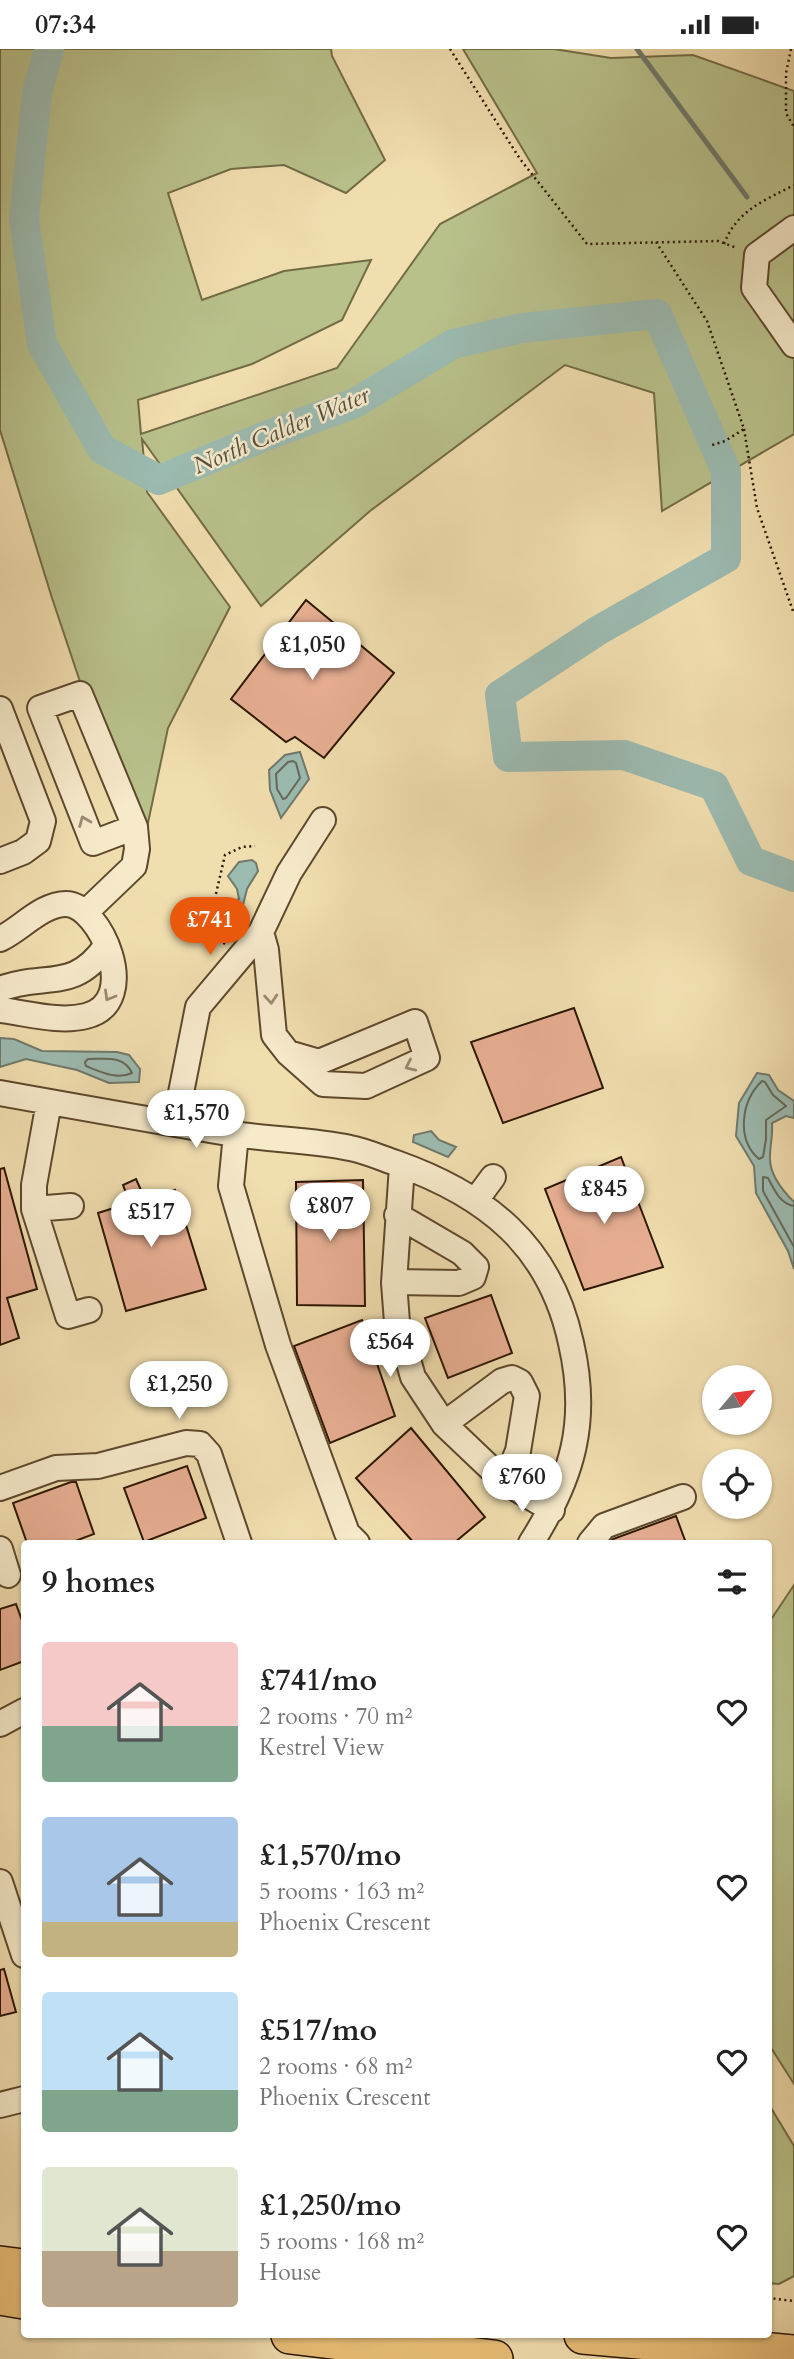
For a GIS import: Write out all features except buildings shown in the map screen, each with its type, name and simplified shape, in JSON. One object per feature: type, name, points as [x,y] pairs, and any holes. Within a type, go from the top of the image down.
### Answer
[{"type":"highway","points":[[0,2265],[21,2268]]},
{"type":"highway","points":[[0,2296],[21,2299]]},
{"type":"highway","points":[[316,2338],[495,2359]]},
{"type":"highway","points":[[616,2338],[794,2354]]},
{"type":"street","points":[[794,228],[757,255],[754,288],[794,345]]},
{"type":"street","points":[[86,912],[134,866],[137,849],[135,827],[80,694],[40,708],[93,843],[135,827]]},
{"type":"street","points":[[0,709],[43,821],[38,841],[23,852],[0,861]]},
{"type":"street","points":[[175,1123],[198,1007],[261,932],[289,873],[323,820]]},
{"type":"street","points":[[0,939],[54,905],[70,904],[86,912],[97,926],[106,946],[115,986],[113,995],[106,1004],[88,1016],[60,1019],[0,1010]]},
{"type":"street","points":[[261,932],[266,950],[274,1035],[288,1053],[323,1084],[366,1086],[427,1058],[415,1022],[319,1062],[288,1053]]},
{"type":"street","points":[[0,989],[11,985],[72,977],[96,961],[106,946]]},
{"type":"street","points":[[0,1093],[236,1134],[352,1148],[442,1181],[476,1200],[513,1230],[544,1271],[568,1325],[576,1363],[580,1405],[565,1481],[552,1510],[533,1540]]},
{"type":"street","points":[[49,1102],[34,1185],[34,1209],[68,1316],[89,1310]]},
{"type":"street","points":[[236,1134],[231,1186],[278,1345],[347,1533],[354,1540]]},
{"type":"street","points":[[402,1165],[394,1282],[397,1322],[413,1377],[444,1424],[505,1482],[552,1510]]},
{"type":"street","points":[[476,1200],[493,1177]]},
{"type":"street","points":[[34,1209],[71,1206]]},
{"type":"street","points":[[394,1282],[459,1283],[473,1277],[476,1267],[463,1254],[397,1215]]},
{"type":"street","points":[[444,1424],[502,1381],[512,1378],[520,1383],[527,1396],[518,1451],[505,1482]]},
{"type":"street","points":[[0,1489],[56,1468],[98,1466],[186,1443],[200,1444],[209,1454],[240,1540]]},
{"type":"street","points":[[592,1540],[604,1526],[683,1497]]},
{"type":"street","points":[[0,1549],[11,1577]]},
{"type":"street","points":[[0,1724],[21,1713]]},
{"type":"street","points":[[0,1882],[21,1946]]},
{"type":"street","points":[[0,2105],[21,2100]]},
{"type":"path","points":[[450,49],[520,159],[587,244],[718,241],[757,255]]},
{"type":"path","points":[[791,49],[786,73],[786,113],[794,128]]},
{"type":"path","points":[[724,244],[730,229],[755,204],[794,185]]},
{"type":"path","points":[[656,242],[707,321],[744,429],[757,508],[794,614]]},
{"type":"path","points":[[709,446],[725,442],[744,429]]},
{"type":"path","points":[[231,948],[213,935],[207,921],[207,907],[215,898],[225,855],[255,846]]},
{"type":"path","points":[[772,2298],[794,2301]]},
{"type":"green space","points":[[0,49],[331,49],[332,56],[385,160],[346,193],[284,165],[231,169],[168,193],[202,300],[284,271],[371,260],[342,320],[252,364],[138,400],[141,434],[337,368],[440,224],[537,173],[463,49],[554,49],[611,58],[693,55],[794,91],[794,434],[662,511],[654,393],[565,365],[370,511],[261,606],[142,439],[147,492],[230,607],[168,728],[140,861],[52,598],[0,430]]},
{"type":"green space","points":[[794,1585],[794,2084],[772,2049],[772,1618]]},
{"type":"green space","points":[[772,2110],[794,2146],[794,2276],[779,2284],[772,2283]]},
{"type":"water","points":[[300,752],[309,779],[281,818],[270,790],[269,770],[285,755]]},
{"type":"water","points":[[252,860],[258,871],[247,889],[237,929],[225,934],[216,924],[215,911],[239,899],[237,889],[228,876],[239,862]]},
{"type":"water","points":[[0,1038],[14,1039],[42,1051],[117,1052],[129,1055],[140,1069],[139,1082],[109,1083],[77,1070],[26,1059],[0,1067]]},
{"type":"water","points":[[757,1073],[769,1075],[778,1090],[794,1101],[794,1118],[786,1116],[772,1123],[770,1163],[774,1176],[794,1202],[794,1269],[788,1251],[756,1193],[754,1166],[736,1136],[739,1103]]},
{"type":"water","points":[[431,1131],[439,1140],[456,1147],[448,1157],[413,1142],[414,1135]]},
{"type":"waterway","name":"North Calder Water","points":[[49,49],[37,93],[24,219],[42,344],[102,449],[159,480],[355,403],[453,344],[522,328],[657,314],[726,471],[726,558],[599,630],[500,695],[508,757],[624,755],[714,786],[751,861],[794,877]]},
{"type":"waterway","points":[[637,49],[747,197]]}]
